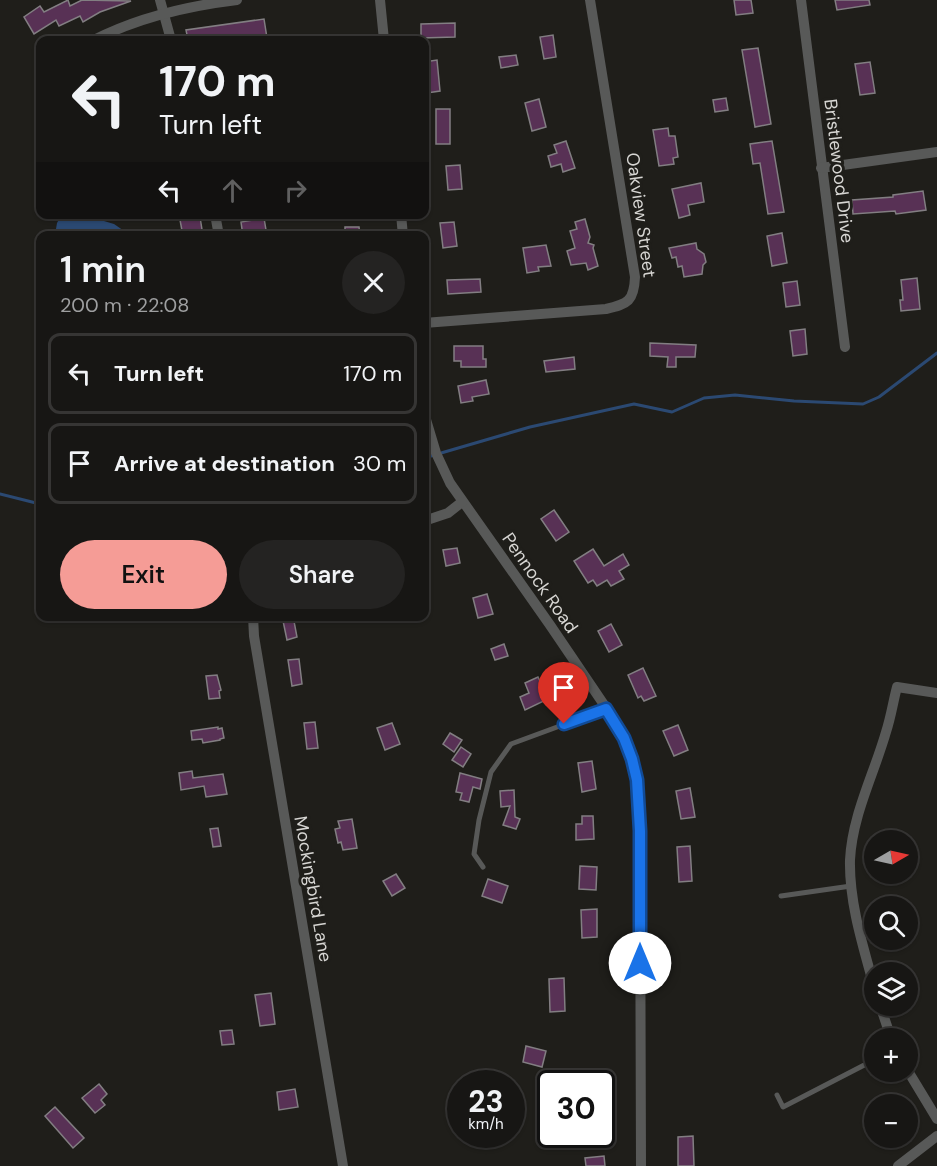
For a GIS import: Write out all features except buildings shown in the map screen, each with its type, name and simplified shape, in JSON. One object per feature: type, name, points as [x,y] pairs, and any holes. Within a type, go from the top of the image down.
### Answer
[{"type":"street","points":[[160,0],[170,36]]},
{"type":"street","points":[[102,36],[118,28],[164,13],[237,0]]},
{"type":"street","points":[[380,0],[384,36]]},
{"type":"street","name":"Oakview Street","points":[[429,322],[606,309],[627,303],[632,296],[633,265],[590,0]]},
{"type":"street","name":"Bristlewood Drive","points":[[801,0],[844,347]]},
{"type":"street","points":[[822,168],[937,152]]},
{"type":"street","name":"Pennock Road","points":[[429,429],[436,453],[450,483],[606,709],[624,738],[632,759],[639,798],[641,1166]]},
{"type":"street","points":[[429,519],[448,513],[462,502]]},
{"type":"street","name":"Mockingbird Lane","points":[[254,621],[254,636],[344,1166]]},
{"type":"street","points":[[867,962],[851,886],[850,858],[857,822],[887,731],[897,687],[937,693]]},
{"type":"street","points":[[915,1082],[937,1119]]},
{"type":"street","points":[[898,1166],[937,1136]]},
{"type":"lane","points":[[483,867],[474,854],[481,812],[491,772],[511,744],[606,709]]},
{"type":"lane","points":[[781,896],[851,886]]},
{"type":"lane","points":[[777,1095],[783,1107],[864,1065]]},
{"type":"water","points":[[59,219],[97,219],[114,224],[124,231],[56,231]]},
{"type":"waterway","points":[[429,457],[530,427],[634,404],[672,412],[704,398],[735,395],[794,401],[863,404],[879,397],[937,353]]},
{"type":"waterway","points":[[0,494],[36,503]]},
{"type":"route","points":[[564,724],[606,709],[624,738],[632,759],[639,798],[640,963]]}]
